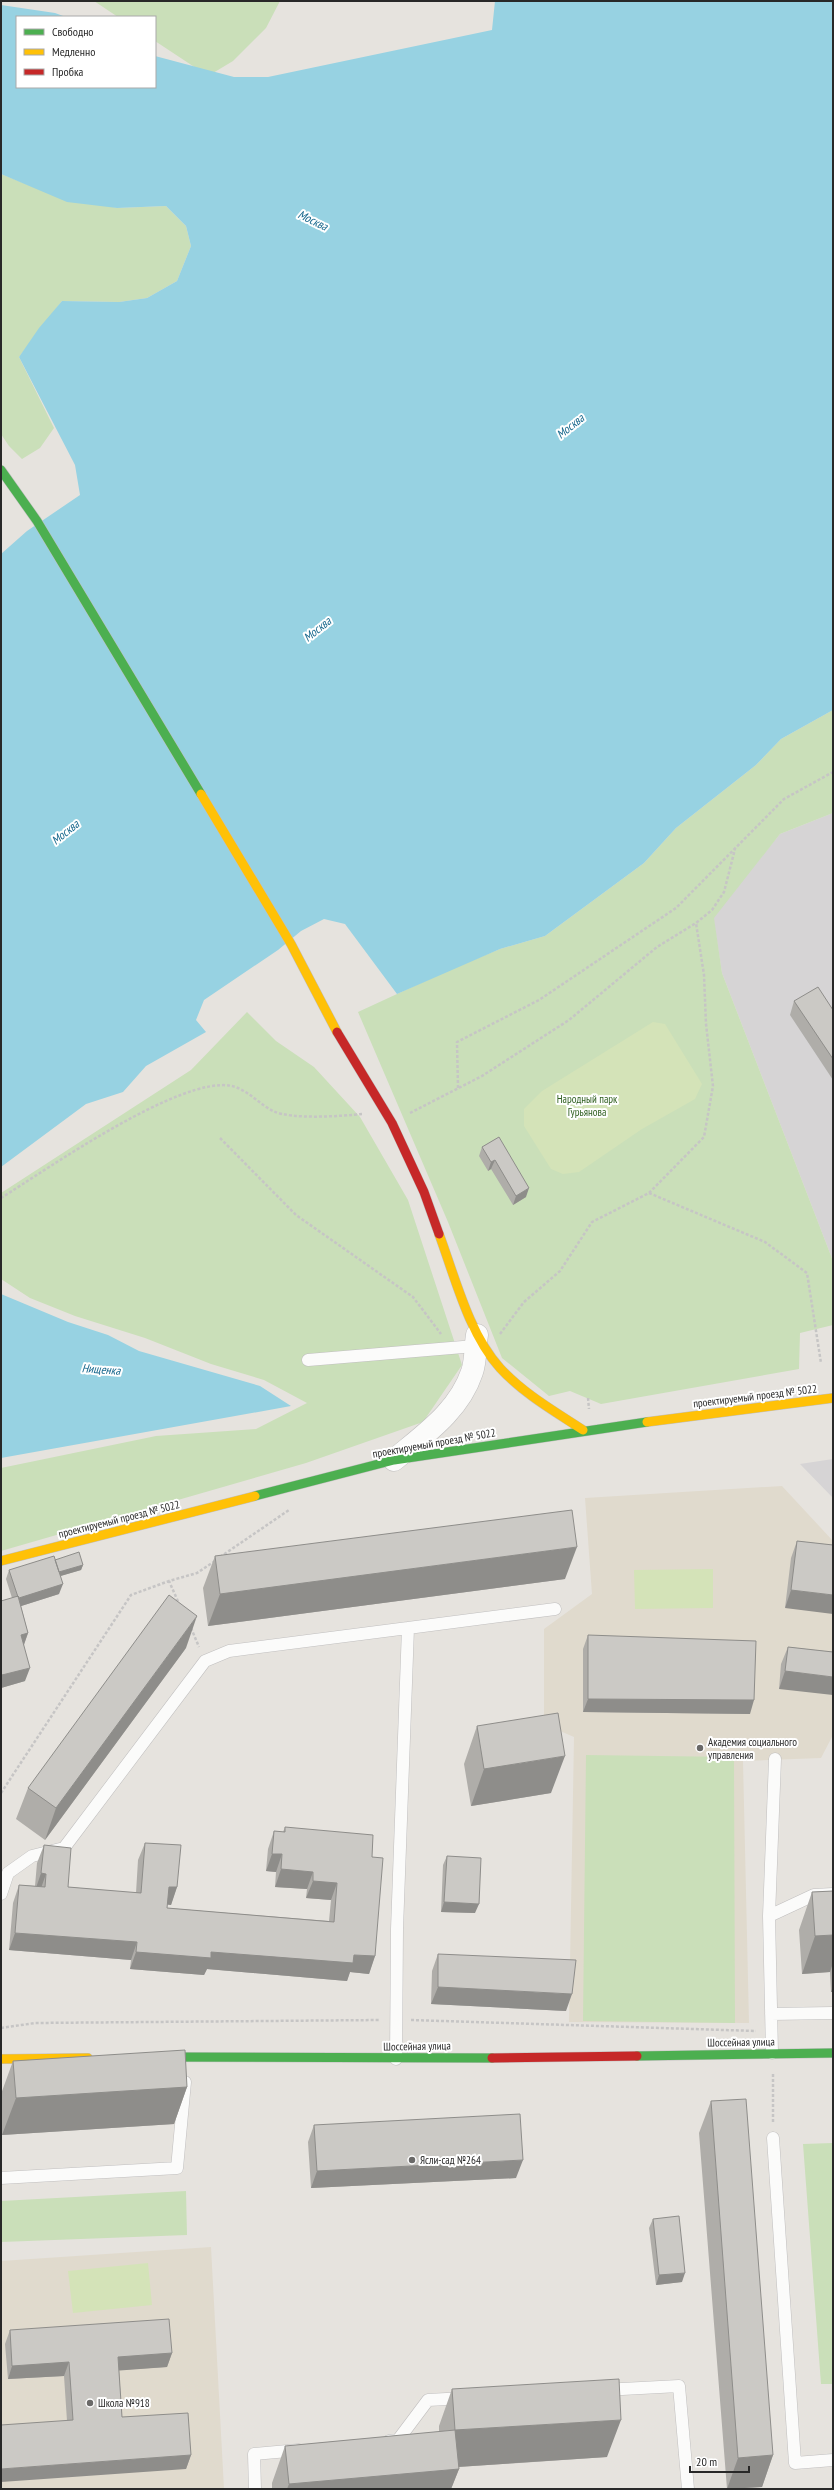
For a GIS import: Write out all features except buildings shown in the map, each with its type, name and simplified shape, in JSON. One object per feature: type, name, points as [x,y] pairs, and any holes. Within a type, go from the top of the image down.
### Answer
[{"type":"street","points":[[1,470],[37,521],[291,944],[336,1030],[392,1123],[424,1192],[482,1340],[500,1368],[532,1397],[583,1430]]},
{"type":"street","points":[[394,1460],[443,1419],[462,1396],[473,1370],[482,1340]]},
{"type":"street","name":"проектируемый проезд № 5022","points":[[1,1561],[394,1460],[583,1430],[833,1398]]},
{"type":"street","name":"Шоссейная улица","points":[[148,2057],[396,2059],[833,2053]]},
{"type":"street","points":[[1,2059],[94,2058]]},
{"type":"lane","points":[[308,1360],[452,1348],[482,1340]]},
{"type":"lane","points":[[1,1894],[8,1873],[20,1864],[32,1856],[64,1848],[205,1660],[229,1651],[555,1609]]},
{"type":"lane","points":[[396,2059],[397,1929],[408,1628]]},
{"type":"lane","points":[[772,2053],[770,1916],[775,1759]]},
{"type":"lane","points":[[770,1916],[814,1895],[833,1894]]},
{"type":"lane","points":[[772,2014],[833,2013]]},
{"type":"lane","points":[[1,2178],[177,2168],[187,2057]]},
{"type":"lane","points":[[773,2138],[795,2463],[833,2460]]},
{"type":"lane","points":[[593,2391],[679,2386],[688,2489]]},
{"type":"lane","points":[[375,2442],[398,2440],[428,2400],[475,2397]]},
{"type":"lane","points":[[255,2489],[254,2454],[314,2448]]},
{"type":"path","points":[[458,1088],[457,1042],[539,1000],[676,908],[784,800],[833,772]]},
{"type":"path","points":[[392,1123],[458,1088],[569,1020],[657,947],[696,923],[712,910],[724,892],[735,848]]},
{"type":"path","points":[[482,1340],[560,1271],[592,1222],[649,1192],[704,1137],[712,1086],[706,1024],[704,975],[696,923]]},
{"type":"path","points":[[1,1198],[112,1129],[168,1100],[208,1085],[232,1086],[255,1097],[274,1111],[298,1115],[330,1116],[386,1113]]},
{"type":"path","points":[[220,1138],[296,1215],[413,1297],[452,1348]]},
{"type":"path","points":[[649,1192],[765,1242],[807,1273],[821,1363]]},
{"type":"path","points":[[1,1793],[131,1595],[169,1581],[197,1573],[296,1505]]},
{"type":"path","points":[[169,1581],[182,1610]]},
{"type":"path","points":[[189,1625],[205,1660]]},
{"type":"path","points":[[1,2028],[35,2023],[396,2020],[772,2031]]},
{"type":"path","points":[[772,2053],[773,2138]]},
{"type":"shaded area","points":[[833,813],[833,1261],[722,973],[713,916],[780,834]]},
{"type":"shaded area","points":[[833,1459],[833,1498],[800,1464]]},
{"type":"shaded area","name":"Академия социального управления","points":[[782,1486],[833,1541],[833,1735],[821,1758],[743,1761],[749,2023],[569,2022],[574,1737],[544,1724],[544,1629],[592,1594],[585,1498]]},
{"type":"shaded area","points":[[211,2247],[224,2489],[1,2489],[1,2261]]},
{"type":"green space","points":[[94,1],[280,1],[266,28],[233,61],[208,76],[156,42],[156,16],[116,16]]},
{"type":"green space","points":[[1,174],[31,186],[117,208],[166,206],[186,226],[191,246],[177,281],[147,298],[119,302],[62,301],[19,357],[54,428],[40,448],[22,459],[9,446],[1,434]]},
{"type":"green space","name":"Народный парк Гурьянова","points":[[833,710],[833,813],[780,834],[714,918],[722,973],[833,1261],[833,1325],[800,1333],[799,1369],[601,1404],[570,1391],[549,1396],[502,1358],[448,1222],[358,1012],[449,970],[500,949],[545,936],[644,863],[676,828],[756,765],[781,739]]},
{"type":"green space","points":[[247,1012],[276,1041],[314,1067],[360,1117],[408,1200],[462,1365],[423,1422],[306,1463],[1,1551],[1,1468],[156,1436],[256,1429],[307,1403],[264,1380],[211,1364],[145,1338],[75,1316],[30,1298],[1,1279],[1,1193],[191,1070]]},
{"type":"green space","points":[[653,1022],[665,1024],[702,1084],[695,1099],[642,1129],[579,1172],[563,1174],[551,1169],[524,1126],[524,1109],[542,1091]]},
{"type":"green space","points":[[713,1569],[713,1608],[635,1609],[634,1570]]},
{"type":"green space","points":[[586,1755],[734,1757],[735,2023],[583,2021]]},
{"type":"green space","points":[[833,2143],[833,2384],[821,2384],[803,2144]]},
{"type":"green space","points":[[186,2191],[187,2235],[1,2242],[1,2201]]},
{"type":"green space","points":[[148,2263],[152,2305],[73,2313],[68,2271]]},
{"type":"water","name":"Москва","points":[[495,1],[833,1],[833,710],[781,739],[756,765],[676,828],[644,863],[545,936],[500,949],[397,994],[345,924],[324,919],[301,931],[278,950],[204,1000],[196,1020],[206,1032],[146,1066],[123,1092],[86,1104],[1,1167],[1,554],[27,531],[80,495],[75,465],[19,357],[39,328],[62,301],[119,302],[147,298],[177,281],[191,246],[186,226],[166,206],[117,208],[67,202],[1,174],[1,5],[55,13],[63,16],[16,16],[16,88],[156,88],[156,56],[234,77],[268,77],[492,30]]},
{"type":"water","name":"Нищенка","points":[[1,1294],[68,1322],[108,1335],[139,1351],[260,1386],[291,1406],[1,1458]]},
{"type":"traffic: fast","points":[[1,470],[37,521],[201,794]]},
{"type":"traffic: fast","points":[[255,1496],[394,1460],[647,1422]]},
{"type":"traffic: fast","points":[[637,2056],[833,2053]]},
{"type":"traffic: fast","points":[[156,2057],[492,2058]]},
{"type":"traffic: slow","points":[[201,794],[291,944],[337,1032]]},
{"type":"traffic: slow","points":[[439,1234],[471,1322],[489,1354],[500,1368],[519,1386],[540,1402],[583,1430]]},
{"type":"traffic: slow","points":[[647,1422],[833,1398]]},
{"type":"traffic: slow","points":[[1,1561],[255,1496]]},
{"type":"traffic: slow","points":[[1,2059],[88,2058]]},
{"type":"traffic: jam","points":[[337,1032],[392,1123],[424,1192],[439,1234]]},
{"type":"traffic: jam","points":[[492,2058],[637,2056]]},
{"type":"place","name":"Академия социального управления","points":[[700,1748]]},
{"type":"place","name":"Ясли-сад №264","points":[[412,2160]]},
{"type":"place","name":"Школа №918","points":[[90,2403]]}]
